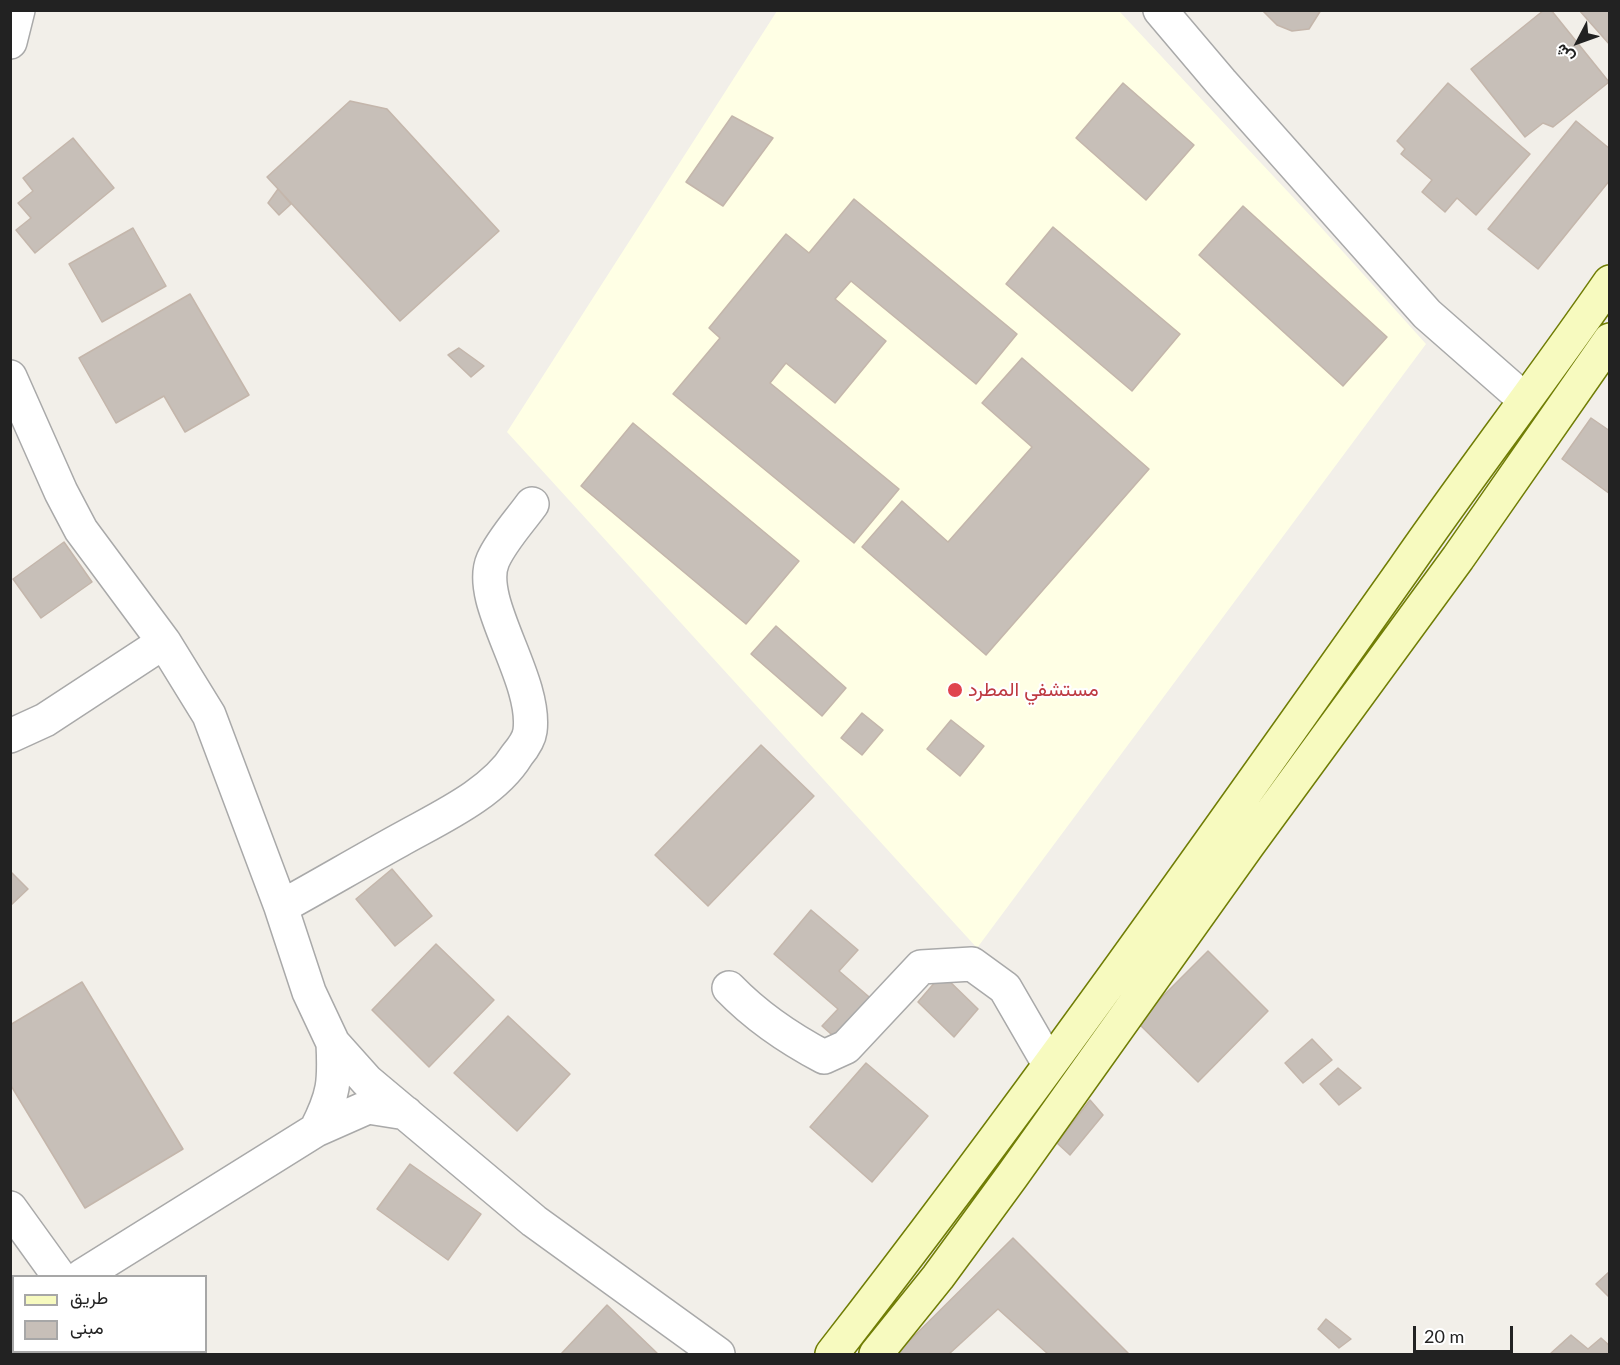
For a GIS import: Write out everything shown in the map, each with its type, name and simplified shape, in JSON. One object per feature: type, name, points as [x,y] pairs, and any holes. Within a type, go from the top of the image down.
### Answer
[{"type":"main road","points":[[832,1354],[909,1256],[1233,811],[1610,282]]},
{"type":"main road","points":[[876,1354],[938,1277],[1012,1176],[1458,558],[1610,340]]},
{"type":"main road","points":[[1307,706],[1335,726]]},
{"type":"street","points":[[10,42],[18,10]]},
{"type":"street","points":[[1160,10],[1427,314],[1525,400]]},
{"type":"street","points":[[10,377],[61,492],[81,530],[164,642],[209,715],[281,907],[309,992],[333,1043],[367,1081],[534,1221],[718,1354]]},
{"type":"street","points":[[281,907],[461,806],[495,782],[516,758],[530,733],[528,698],[519,667],[494,606],[490,582],[492,562],[532,504]]},
{"type":"street","points":[[10,736],[45,720],[164,642]]},
{"type":"street","points":[[729,988],[751,1011],[793,1041],[824,1057],[846,1047],[921,967],[972,964],[1005,988],[1049,1064]]},
{"type":"street","points":[[316,1130],[329,1106],[334,1085],[333,1043]]},
{"type":"street","points":[[84,1275],[316,1130],[368,1107],[406,1113]]},
{"type":"street","points":[[10,1208],[58,1275]]},
{"type":"shaded area","name":"مستشفي المطرد","points":[[777,11],[1119,11],[1318,224],[1426,344],[977,948],[507,432]]},
{"type":"building","points":[[1262,10],[1321,10],[1309,29],[1292,31],[1277,25]]},
{"type":"building","points":[[1544,10],[1551,10],[1609,82],[1553,127],[1543,123],[1525,137],[1471,69]]},
{"type":"building","points":[[1579,10],[1610,10],[1610,45]]},
{"type":"building","points":[[1123,83],[1194,145],[1146,200],[1076,138]]},
{"type":"building","points":[[1448,83],[1530,154],[1476,215],[1457,198],[1445,212],[1422,192],[1432,180],[1401,154],[1405,149],[1397,141]]},
{"type":"building","points":[[350,101],[387,109],[499,231],[400,321],[267,177]]},
{"type":"building","points":[[732,116],[773,138],[723,206],[686,182]]},
{"type":"building","points":[[1576,121],[1610,149],[1610,180],[1538,269],[1488,229]]},
{"type":"building","points":[[73,138],[114,188],[35,253],[16,230],[31,218],[18,203],[33,191],[23,178]]},
{"type":"building","points":[[278,189],[291,204],[279,215],[268,203]]},
{"type":"building","points":[[854,199],[1017,334],[976,384],[851,281],[835,299],[886,341],[835,403],[786,363],[770,383],[899,489],[854,543],[673,394],[720,338],[709,328],[786,234],[809,253]]},
{"type":"building","points":[[1243,206],[1387,337],[1343,386],[1199,255]]},
{"type":"building","points":[[1053,227],[1180,334],[1132,391],[1006,284]]},
{"type":"building","points":[[133,228],[166,286],[102,322],[69,264]]},
{"type":"building","points":[[190,294],[249,395],[185,432],[164,396],[116,423],[79,358]]},
{"type":"building","points":[[459,348],[484,366],[471,377],[448,355]]},
{"type":"building","points":[[1022,358],[1149,469],[986,655],[862,547],[902,501],[948,542],[1032,447],[982,403]]},
{"type":"building","points":[[1591,418],[1610,431],[1610,494],[1562,459]]},
{"type":"building","points":[[633,423],[799,561],[746,624],[581,486]]},
{"type":"building","points":[[64,542],[92,582],[41,618],[13,579]]},
{"type":"building","points":[[776,626],[846,688],[822,716],[751,654]]},
{"type":"building","points":[[862,713],[883,730],[862,755],[841,738]]},
{"type":"building","points":[[951,720],[984,746],[960,776],[927,749]]},
{"type":"building","points":[[761,745],[814,796],[708,906],[655,855]]},
{"type":"building","points":[[392,869],[432,916],[395,946],[356,899]]},
{"type":"building","points":[[10,871],[28,889],[10,906]]},
{"type":"building","points":[[811,910],[858,950],[839,971],[875,1002],[840,1042],[822,1026],[838,1009],[774,954]]},
{"type":"building","points":[[436,944],[494,1000],[429,1067],[372,1010]]},
{"type":"building","points":[[1208,951],[1268,1011],[1198,1082],[1137,1022]]},
{"type":"building","points":[[942,974],[978,1009],[954,1037],[918,1002]]},
{"type":"building","points":[[82,982],[183,1149],[85,1208],[10,1084],[10,1025]]},
{"type":"building","points":[[508,1016],[570,1074],[517,1131],[454,1073]]},
{"type":"building","points":[[1312,1039],[1332,1060],[1303,1083],[1285,1063]]},
{"type":"building","points":[[866,1063],[928,1116],[872,1182],[810,1127]]},
{"type":"building","points":[[1338,1068],[1361,1088],[1339,1105],[1320,1084]]},
{"type":"building","points":[[1090,1100],[1103,1115],[1070,1155],[1057,1143]]},
{"type":"building","points":[[410,1164],[481,1214],[448,1260],[377,1209]]},
{"type":"building","points":[[1013,1238],[1129,1354],[1048,1354],[998,1309],[949,1354],[896,1354]]},
{"type":"building","points":[[1610,1271],[1610,1298],[1596,1284]]},
{"type":"building","points":[[607,1305],[658,1354],[561,1354]]},
{"type":"building","points":[[1326,1319],[1351,1339],[1339,1348],[1318,1329]]},
{"type":"building","points":[[1571,1335],[1588,1349],[1601,1338],[1610,1346],[1610,1354],[1550,1354]]},
{"type":"place","name":"مستشفي المطرد","points":[[955,690]]}]
